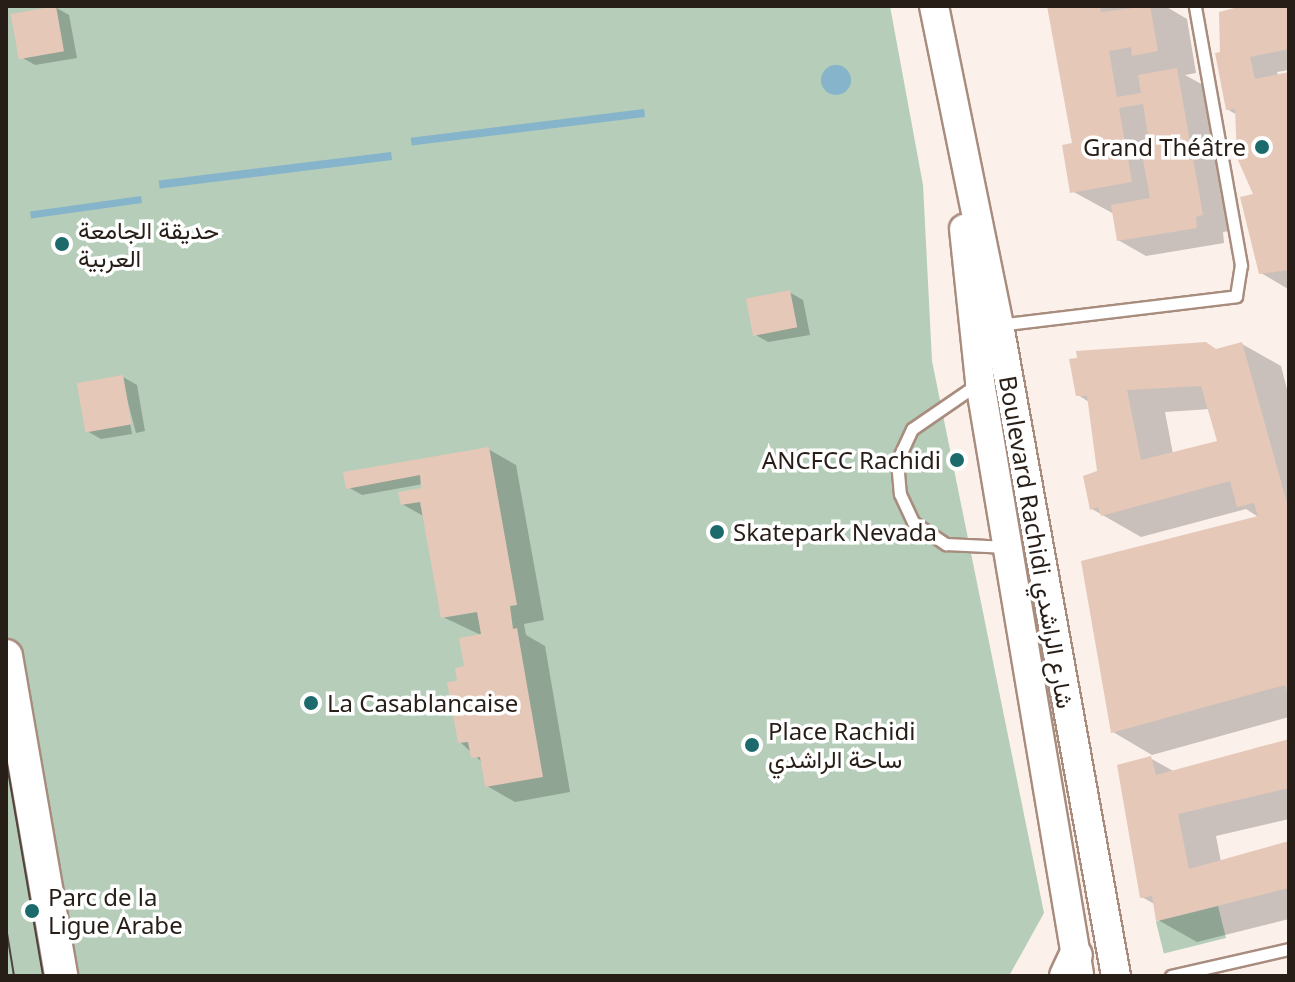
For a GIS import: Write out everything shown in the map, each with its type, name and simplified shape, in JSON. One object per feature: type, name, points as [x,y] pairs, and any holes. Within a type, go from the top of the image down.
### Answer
[{"type":"main road","points":[[6,656],[61,976]]},
{"type":"street","name":"Boulevard Rachidi شارع الراشدي","points":[[934,6],[955,109],[985,326],[1116,976]]},
{"type":"street","name":"Boulevard Rachidi شارع الراشدي","points":[[985,326],[980,382],[1074,969]]},
{"type":"lane","points":[[985,326],[1236,296],[1241,265],[1195,6]]},
{"type":"lane","points":[[980,382],[912,429],[897,461],[900,494],[913,522],[946,544],[1008,547]]},
{"type":"lane","points":[[1171,976],[1289,949]]},
{"type":"green space","points":[[6,6],[890,6],[923,185],[932,361],[1044,913],[1009,976],[6,976]]},
{"type":"green space","points":[[1218,906],[1226,938],[1164,954],[1156,921]]},
{"type":"water","points":[[836,65],[847,69],[851,80],[847,91],[836,95],[825,91],[821,80],[825,69]]},
{"type":"water","points":[[644,109],[645,117],[412,146],[411,138]]},
{"type":"water","points":[[391,152],[392,160],[160,188],[159,181]]},
{"type":"water","points":[[141,196],[142,203],[31,219],[30,212]]},
{"type":"building","points":[[56,6],[64,51],[19,59],[11,14]]},
{"type":"building","points":[[1047,6],[1100,6],[1101,12],[1150,6],[1158,51],[1132,56],[1131,47],[1109,51],[1117,97],[1141,93],[1138,75],[1177,68],[1203,215],[1196,217],[1197,228],[1117,241],[1111,205],[1150,198],[1140,143],[1149,142],[1143,104],[1119,108],[1132,182],[1070,193],[1062,145],[1072,143]]},
{"type":"building","name":"Grand Théâtre","points":[[1242,6],[1289,6],[1289,49],[1250,57],[1255,79],[1289,72],[1289,270],[1259,274],[1240,197],[1253,194],[1237,158],[1235,109],[1226,110],[1215,53],[1220,52],[1219,12]]},
{"type":"building","points":[[790,290],[797,327],[753,336],[746,299]]},
{"type":"building","points":[[1206,342],[1216,349],[1242,342],[1289,510],[1289,697],[1285,685],[1111,733],[1081,561],[1258,516],[1254,503],[1237,507],[1230,481],[1101,516],[1098,507],[1090,510],[1083,476],[1097,471],[1087,396],[1076,396],[1069,359],[1077,358],[1076,351]],"holes":[[[1201,386],[1217,441],[1141,460],[1127,390]]]},
{"type":"building","points":[[123,375],[132,424],[85,432],[77,383]]},
{"type":"building","points":[[489,447],[517,605],[510,606],[513,629],[517,628],[543,777],[485,787],[480,757],[471,758],[468,742],[458,743],[447,682],[457,681],[455,668],[464,666],[459,638],[481,634],[477,612],[441,618],[420,502],[401,505],[398,492],[421,488],[420,475],[346,489],[343,472]]},
{"type":"building","points":[[1289,739],[1289,788],[1178,814],[1189,869],[1289,841],[1289,888],[1156,921],[1152,896],[1140,898],[1117,765],[1151,756],[1156,775]]},
{"type":"tram line","points":[[6,759],[43,976]]},
{"type":"tram line","points":[[6,927],[14,976]]},
{"type":"place","name":"Grand Théâtre","points":[[1262,147]]},
{"type":"place","name":"حديقة الجامعة العربية","points":[[62,244]]},
{"type":"place","name":"ANCFCC Rachidi","points":[[957,460]]},
{"type":"place","name":"Skatepark Nevada","points":[[717,532]]},
{"type":"place","name":"La Casablancaise","points":[[311,703]]},
{"type":"place","name":"Place Rachidi ساحة الراشدي","points":[[752,745]]},
{"type":"place","name":"Parc de la Ligue Arabe","points":[[32,911]]}]
